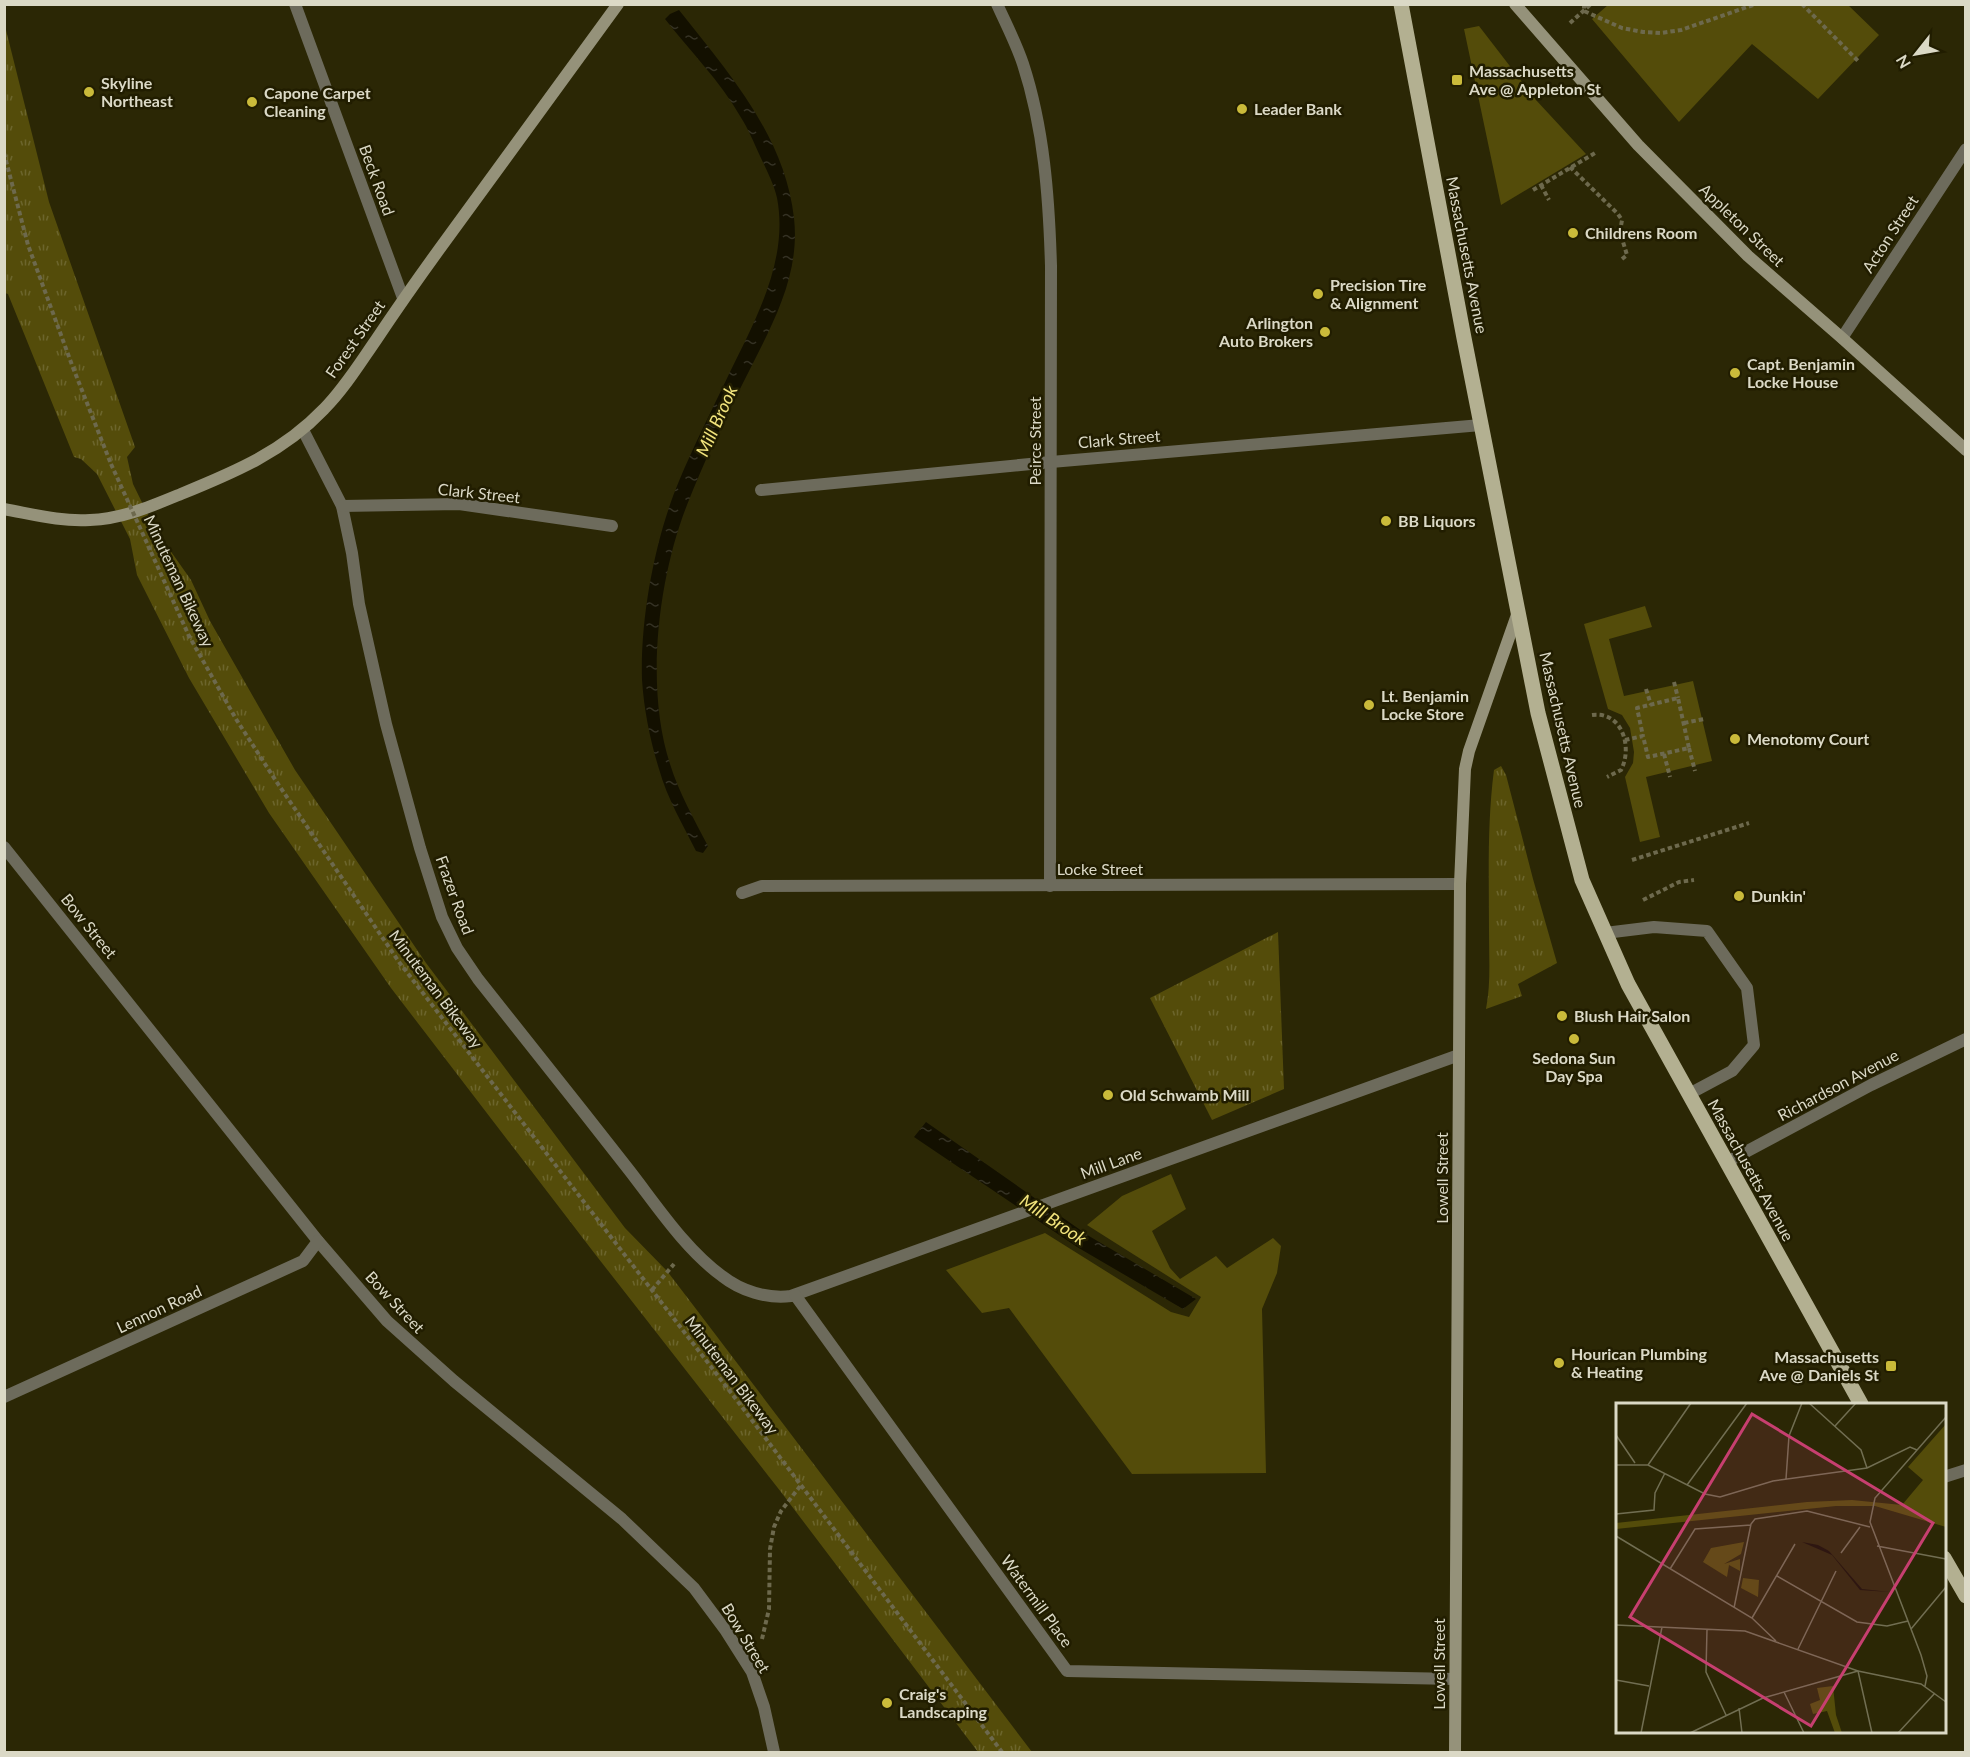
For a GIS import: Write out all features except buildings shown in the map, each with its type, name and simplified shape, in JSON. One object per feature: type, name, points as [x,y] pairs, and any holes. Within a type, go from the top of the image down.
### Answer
[{"type":"main road","name":"Massachusetts Avenue","points":[[1401,4],[1538,713],[1582,880],[1628,984],[1860,1403]]},
{"type":"main road","points":[[1946,1562],[1965,1596]]},
{"type":"street","name":"Beck Road","points":[[295,4],[403,298]]},
{"type":"street","name":"Forest Street","points":[[4,509],[71,519],[116,517],[153,505],[221,477],[266,456],[303,430],[326,408],[350,378],[403,298],[618,4]]},
{"type":"street","name":"Peirce Street","points":[[997,4],[1023,65],[1036,115],[1049,210],[1052,462],[1050,886]]},
{"type":"street","name":"Appleton Street","points":[[1515,4],[1638,145],[1748,256],[1965,450]]},
{"type":"street","name":"Acton Street","points":[[1842,338],[1965,149]]},
{"type":"street","name":"Clark Street","points":[[761,490],[1481,425]]},
{"type":"street","name":"Frazer Road","points":[[303,430],[342,506],[352,553],[359,604],[386,724],[420,848],[442,917],[457,948],[478,979],[691,1247],[725,1279],[750,1291],[773,1297]]},
{"type":"street","name":"Clark Street","points":[[342,506],[459,504],[612,526]]},
{"type":"street","name":"Lowell Street","points":[[1455,1752],[1460,884],[1465,770],[1469,751],[1518,612]]},
{"type":"street","name":"Bow Street","points":[[4,847],[318,1241],[387,1321],[454,1381],[622,1519],[694,1588],[726,1631],[752,1672],[764,1707],[774,1752]]},
{"type":"street","name":"Locke Street","points":[[742,893],[762,886],[1460,884]]},
{"type":"street","points":[[1605,933],[1654,927],[1707,931],[1747,988],[1754,1045],[1732,1071],[1689,1094]]},
{"type":"street","name":"Richardson Avenue","points":[[1726,1162],[1871,1085],[1965,1039]]},
{"type":"street","name":"Mill Lane","points":[[773,1297],[795,1295],[1459,1054]]},
{"type":"street","name":"Lennon Road","points":[[4,1397],[303,1261],[318,1241]]},
{"type":"street","name":"Watermill Place","points":[[795,1295],[1067,1671],[1455,1679]]},
{"type":"street","points":[[1946,1476],[1965,1470]]},
{"type":"path","points":[[1584,4],[1584,11]]},
{"type":"path","points":[[1569,23],[1591,4]]},
{"type":"path","points":[[1584,11],[1622,28],[1661,33],[1681,30],[1756,4]]},
{"type":"path","points":[[1802,4],[1859,62]]},
{"type":"path","name":"Minuteman Bikeway","points":[[4,153],[28,245],[111,464],[189,636],[236,719],[399,962],[801,1485],[1002,1752]]},
{"type":"path","points":[[1533,190],[1595,153]]},
{"type":"path","points":[[1570,167],[1622,220],[1620,232],[1628,255],[1622,259]]},
{"type":"path","points":[[1541,185],[1549,200]]},
{"type":"path","points":[[1674,682],[1695,771]]},
{"type":"path","points":[[1646,689],[1651,705]]},
{"type":"path","points":[[1678,698],[1638,708],[1643,736],[1648,757],[1689,748]]},
{"type":"path","points":[[1592,715],[1600,714],[1614,719],[1625,740],[1624,764],[1621,770],[1607,777]]},
{"type":"path","points":[[1684,723],[1704,719]]},
{"type":"path","points":[[1625,740],[1643,736]]},
{"type":"path","points":[[1664,754],[1670,777]]},
{"type":"path","points":[[1632,860],[1749,823]]},
{"type":"path","points":[[1643,900],[1679,882],[1694,880]]},
{"type":"path","points":[[652,1290],[668,1269],[691,1247]]},
{"type":"path","points":[[752,1672],[769,1609],[770,1549],[774,1527],[780,1511],[801,1485]]},
{"type":"green space","points":[[1608,5],[1848,5],[1879,35],[1818,99],[1752,44],[1679,122],[1592,19]]},
{"type":"green space","points":[[4,22],[49,202],[135,447],[127,457],[133,484],[155,529],[191,580],[210,621],[295,770],[426,963],[625,1228],[667,1271],[1032,1752],[978,1752],[781,1492],[391,988],[269,813],[189,678],[137,575],[130,539],[97,474],[81,459],[74,457],[8,294],[5,293]]},
{"type":"green space","points":[[1479,26],[1536,100],[1586,154],[1501,205],[1464,29]]},
{"type":"green space","points":[[1645,606],[1652,627],[1609,639],[1624,696],[1693,681],[1712,761],[1646,777],[1660,837],[1640,842],[1625,777],[1633,763],[1634,752],[1630,728],[1622,715],[1608,709],[1584,624]]},
{"type":"green space","points":[[1501,766],[1506,775],[1557,963],[1518,984],[1522,996],[1486,1009],[1489,990],[1490,810],[1494,770]]},
{"type":"green space","points":[[1278,932],[1284,1089],[1212,1120],[1150,998]]},
{"type":"green space","points":[[1171,1174],[1186,1209],[1152,1231],[1170,1268],[1180,1279],[1216,1256],[1227,1268],[1273,1238],[1281,1246],[1277,1273],[1262,1309],[1266,1473],[1132,1474],[1009,1308],[982,1313],[946,1270],[1045,1233],[1171,1312],[1189,1317],[1201,1297],[1087,1225],[1122,1196]]},
{"type":"water","name":"Mill Brook","points":[[679,10],[735,81],[767,132],[788,188],[794,218],[795,241],[787,284],[772,325],[727,414],[687,505],[677,534],[662,599],[657,668],[662,734],[678,785],[708,846],[703,853],[696,851],[671,801],[662,780],[650,736],[642,680],[646,605],[656,553],[670,503],[767,289],[774,267],[779,221],[774,187],[743,121],[714,78],[665,19]]},
{"type":"water","name":"Mill Brook","points":[[926,1122],[1089,1236],[1196,1299],[1183,1309],[1077,1247],[914,1137]]},
{"type":"place","name":"Massachusetts Ave @ Appleton St","points":[[1457,80]]},
{"type":"place","name":"Skyline Northeast","points":[[89,92]]},
{"type":"place","name":"Capone Carpet Cleaning","points":[[252,102]]},
{"type":"place","name":"Leader Bank","points":[[1242,109]]},
{"type":"place","name":"Childrens Room","points":[[1573,233]]},
{"type":"place","name":"Precision Tire & Alignment","points":[[1318,294]]},
{"type":"place","name":"Arlington Auto Brokers","points":[[1325,332]]},
{"type":"place","name":"Capt. Benjamin Locke House","points":[[1735,373]]},
{"type":"place","name":"BB Liquors","points":[[1386,521]]},
{"type":"place","name":"Lt. Benjamin Locke Store","points":[[1369,705]]},
{"type":"place","name":"Menotomy Court","points":[[1735,739]]},
{"type":"place","name":"Dunkin'","points":[[1739,896]]},
{"type":"place","name":"Blush Hair Salon","points":[[1562,1016]]},
{"type":"place","name":"Sedona Sun Day Spa","points":[[1574,1039]]},
{"type":"place","name":"Old Schwamb Mill","points":[[1108,1095]]},
{"type":"place","name":"Hourican Plumbing & Heating","points":[[1559,1363]]},
{"type":"place","name":"Massachusetts Ave @ Daniels St","points":[[1891,1366]]},
{"type":"place","name":"Craig's Landscaping","points":[[887,1703]]}]
